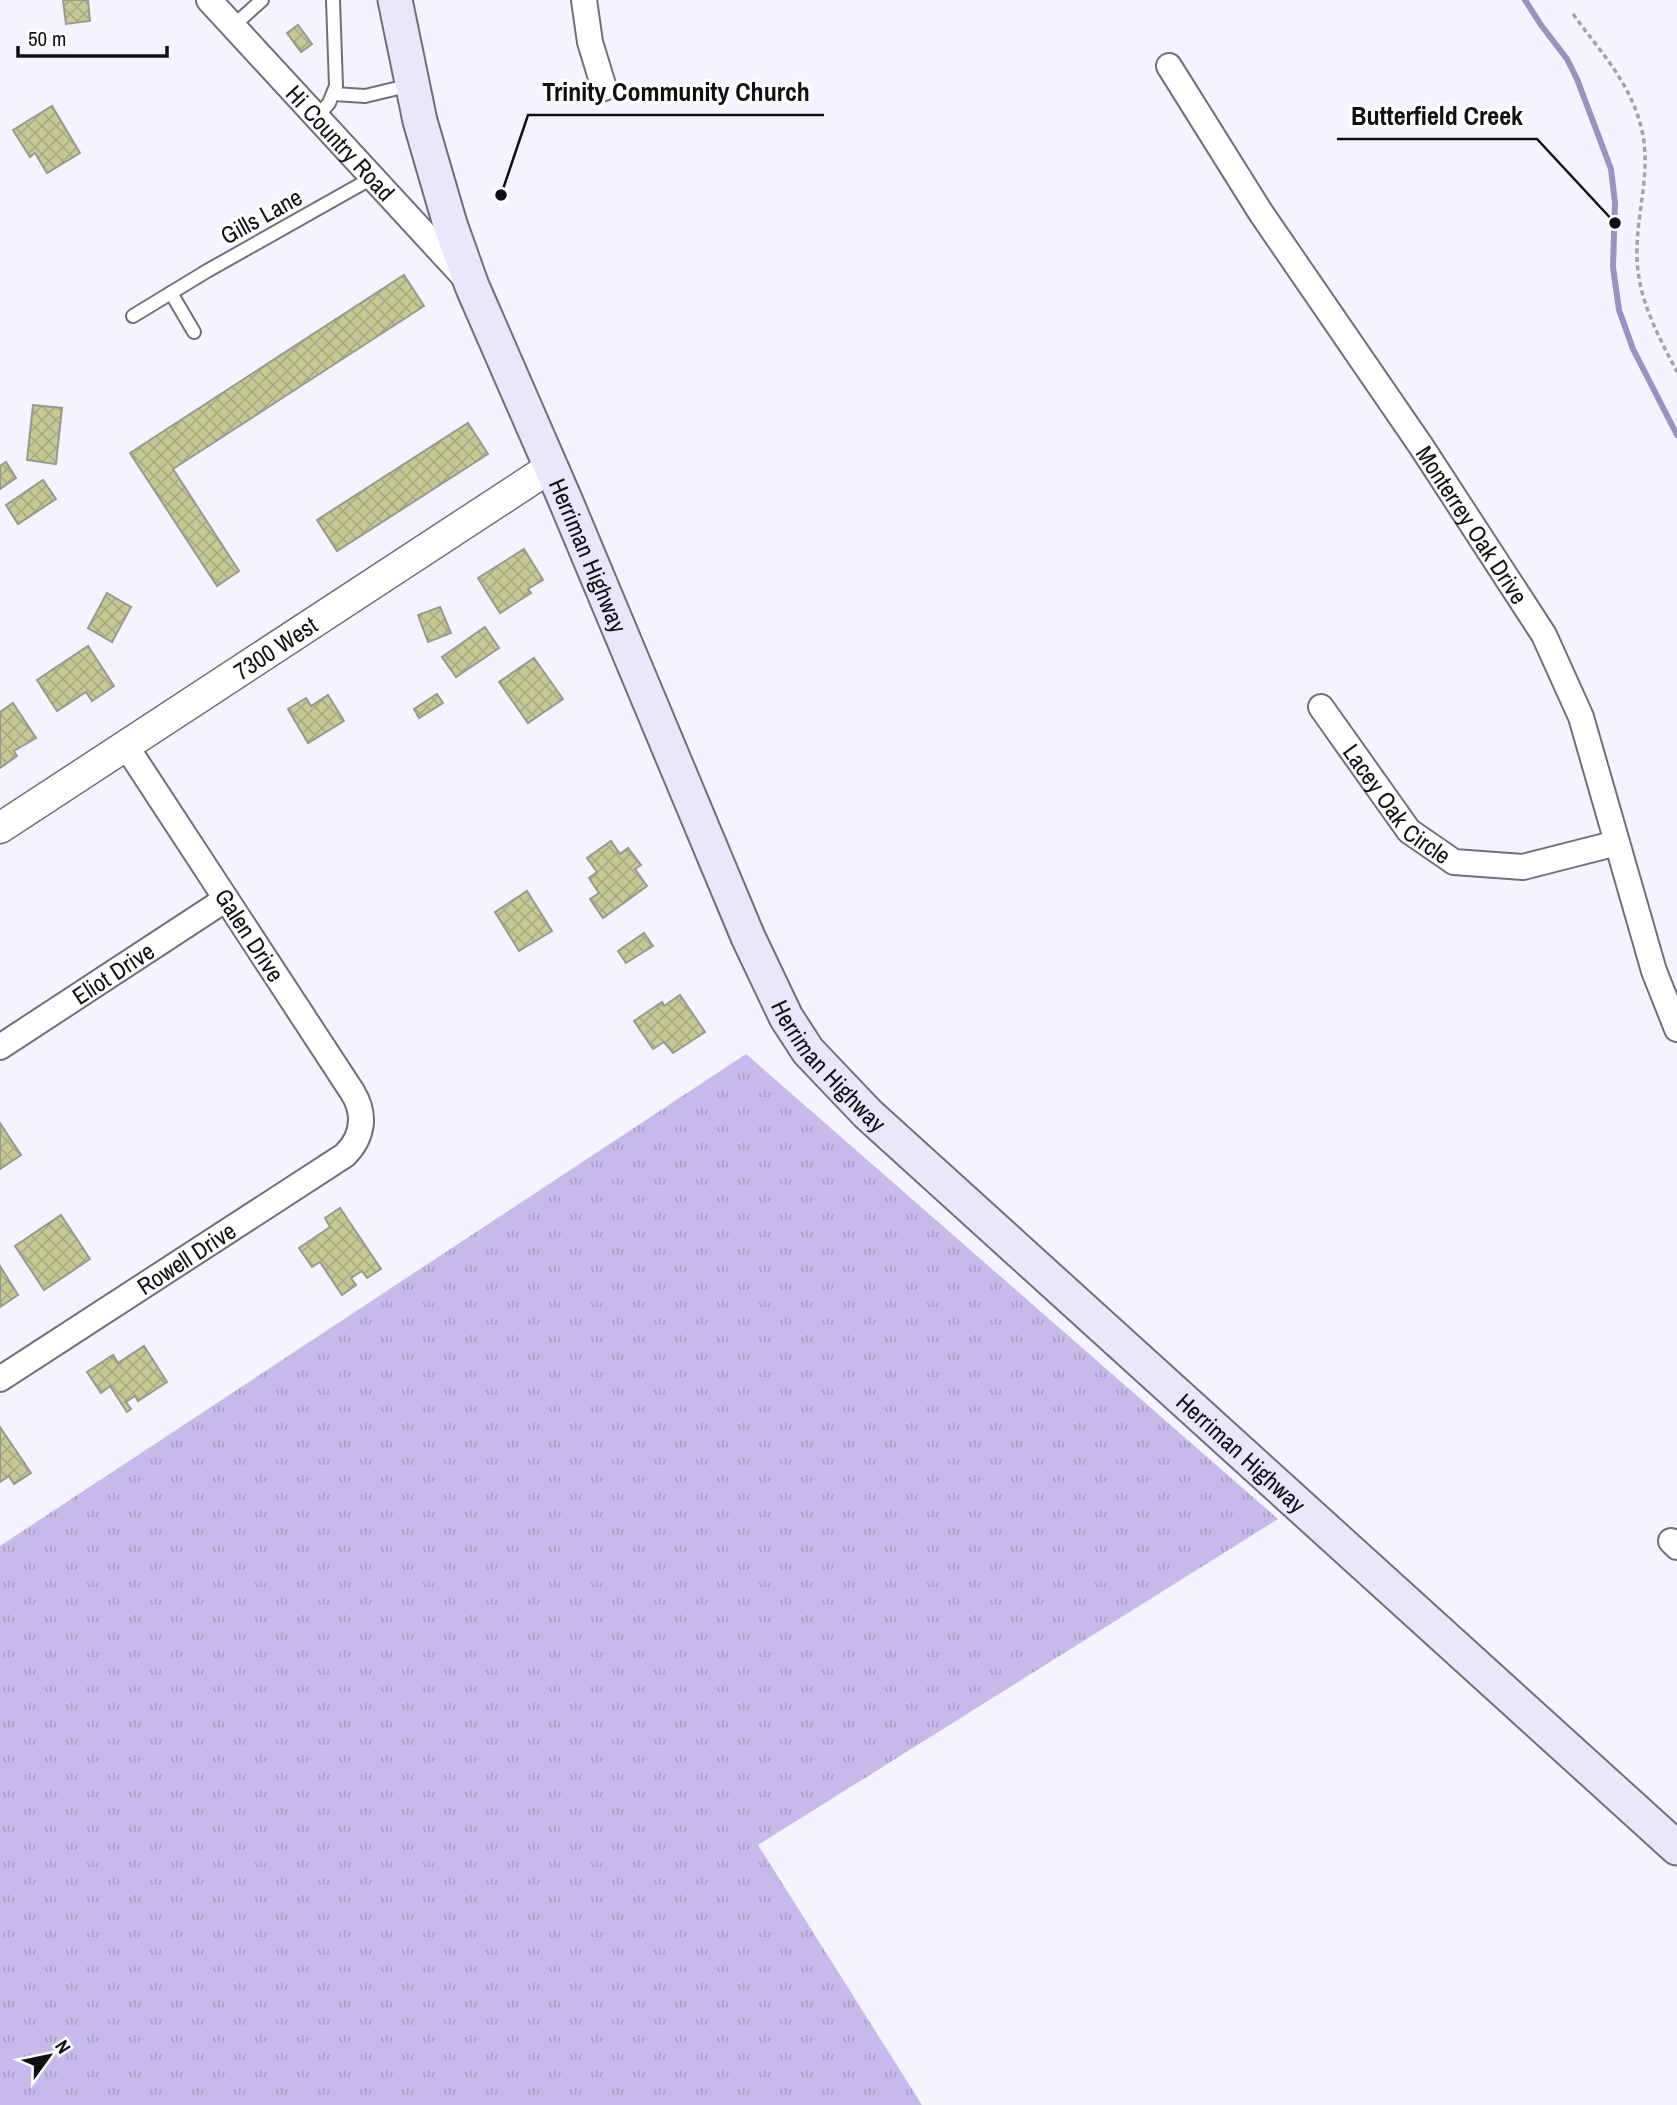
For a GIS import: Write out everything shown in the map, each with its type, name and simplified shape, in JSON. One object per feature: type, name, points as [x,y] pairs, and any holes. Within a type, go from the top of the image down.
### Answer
[{"type":"main road","name":"Herriman Highway","points":[[395,0],[411,85],[443,203],[472,286],[748,937],[786,1017],[808,1051],[867,1114],[1677,1848]]},
{"type":"street","name":"Hi Country Road","points":[[209,0],[472,286]]},
{"type":"street","points":[[584,0],[590,42],[604,88]]},
{"type":"street","name":"Monterrey Oak Drive","points":[[1168,66],[1261,213],[1421,446],[1544,635],[1581,717],[1654,971],[1677,1029]]},
{"type":"street","name":"7300 West","points":[[0,828],[551,467]]},
{"type":"street","name":"Lacey Oak Circle","points":[[1321,707],[1409,831],[1454,862],[1523,867],[1617,843]]},
{"type":"street","name":"Galen Drive","points":[[126,746],[358,1101],[361,1128]]},
{"type":"street","name":"Eliot Drive","points":[[0,1047],[226,899]]},
{"type":"street","name":"Rowell Drive","points":[[0,1379],[345,1155],[353,1147],[361,1128]]},
{"type":"lane","points":[[233,27],[262,0]]},
{"type":"lane","points":[[316,118],[334,94],[337,78],[332,0]]},
{"type":"lane","points":[[334,94],[365,96],[411,85]]},
{"type":"lane","name":"Gills Lane","points":[[134,316],[372,178]]},
{"type":"lane","points":[[171,293],[194,332]]},
{"type":"path","points":[[1573,14],[1624,82],[1641,125],[1646,163],[1637,248],[1639,287],[1655,328],[1677,372]]},
{"type":"green space","points":[[746,1054],[1278,1519],[758,1845],[922,2105],[0,2105],[0,1546]]},
{"type":"building","points":[[63,0],[88,0],[90,21],[66,24]]},
{"type":"building","points":[[298,25],[312,44],[301,52],[287,33]]},
{"type":"building","points":[[52,106],[80,153],[47,173],[35,153],[30,157],[13,130]]},
{"type":"building","points":[[404,275],[424,306],[173,469],[239,571],[217,586],[130,453]]},
{"type":"building","points":[[33,405],[62,408],[56,464],[27,460]]},
{"type":"building","points":[[468,423],[488,454],[337,551],[317,520]]},
{"type":"building","points":[[6,462],[16,478],[0,489],[0,466]]},
{"type":"building","points":[[43,480],[56,499],[18,524],[6,505]]},
{"type":"building","points":[[524,549],[543,580],[528,589],[531,593],[500,613],[478,578]]},
{"type":"building","points":[[107,593],[131,607],[112,642],[88,628]]},
{"type":"building","points":[[440,607],[451,633],[428,642],[418,615]]},
{"type":"building","points":[[485,627],[499,648],[456,677],[442,657]]},
{"type":"building","points":[[88,646],[114,686],[92,701],[86,692],[57,711],[37,680]]},
{"type":"building","points":[[534,658],[563,699],[528,723],[499,682]]},
{"type":"building","points":[[437,694],[443,703],[419,718],[414,709]]},
{"type":"building","points":[[328,695],[344,721],[308,743],[288,709],[306,698],[311,706]]},
{"type":"building","points":[[13,703],[36,738],[14,751],[17,756],[0,768],[0,712]]},
{"type":"building","points":[[611,841],[620,854],[628,848],[641,865],[635,869],[647,886],[603,918],[590,899],[599,893],[589,878],[597,872],[587,858]]},
{"type":"building","points":[[527,891],[552,931],[519,951],[495,912]]},
{"type":"building","points":[[644,933],[653,946],[626,963],[618,951]]},
{"type":"building","points":[[680,995],[705,1032],[673,1053],[664,1042],[653,1049],[634,1021],[662,1002],[664,1006]]},
{"type":"building","points":[[0,1123],[21,1155],[0,1169]]},
{"type":"building","points":[[340,1208],[381,1269],[367,1278],[362,1271],[351,1278],[356,1285],[342,1295],[320,1262],[312,1267],[299,1248],[330,1227],[325,1218]]},
{"type":"building","points":[[61,1215],[90,1259],[44,1290],[15,1246]]},
{"type":"building","points":[[0,1266],[18,1295],[0,1307]]},
{"type":"building","points":[[144,1346],[167,1382],[138,1401],[135,1396],[126,1402],[131,1409],[127,1412],[110,1386],[101,1393],[87,1372],[113,1355],[118,1363]]},
{"type":"building","points":[[0,1427],[31,1473],[14,1484],[9,1476],[0,1482]]},
{"type":"waterway","points":[[1525,0],[1567,59],[1611,169],[1615,203],[1613,267],[1619,310],[1633,349],[1677,435]]},
{"type":"place","name":"Trinity Community Church","points":[[501,195]]},
{"type":"place","name":"Butterfield Creek","points":[[1615,223]]}]
